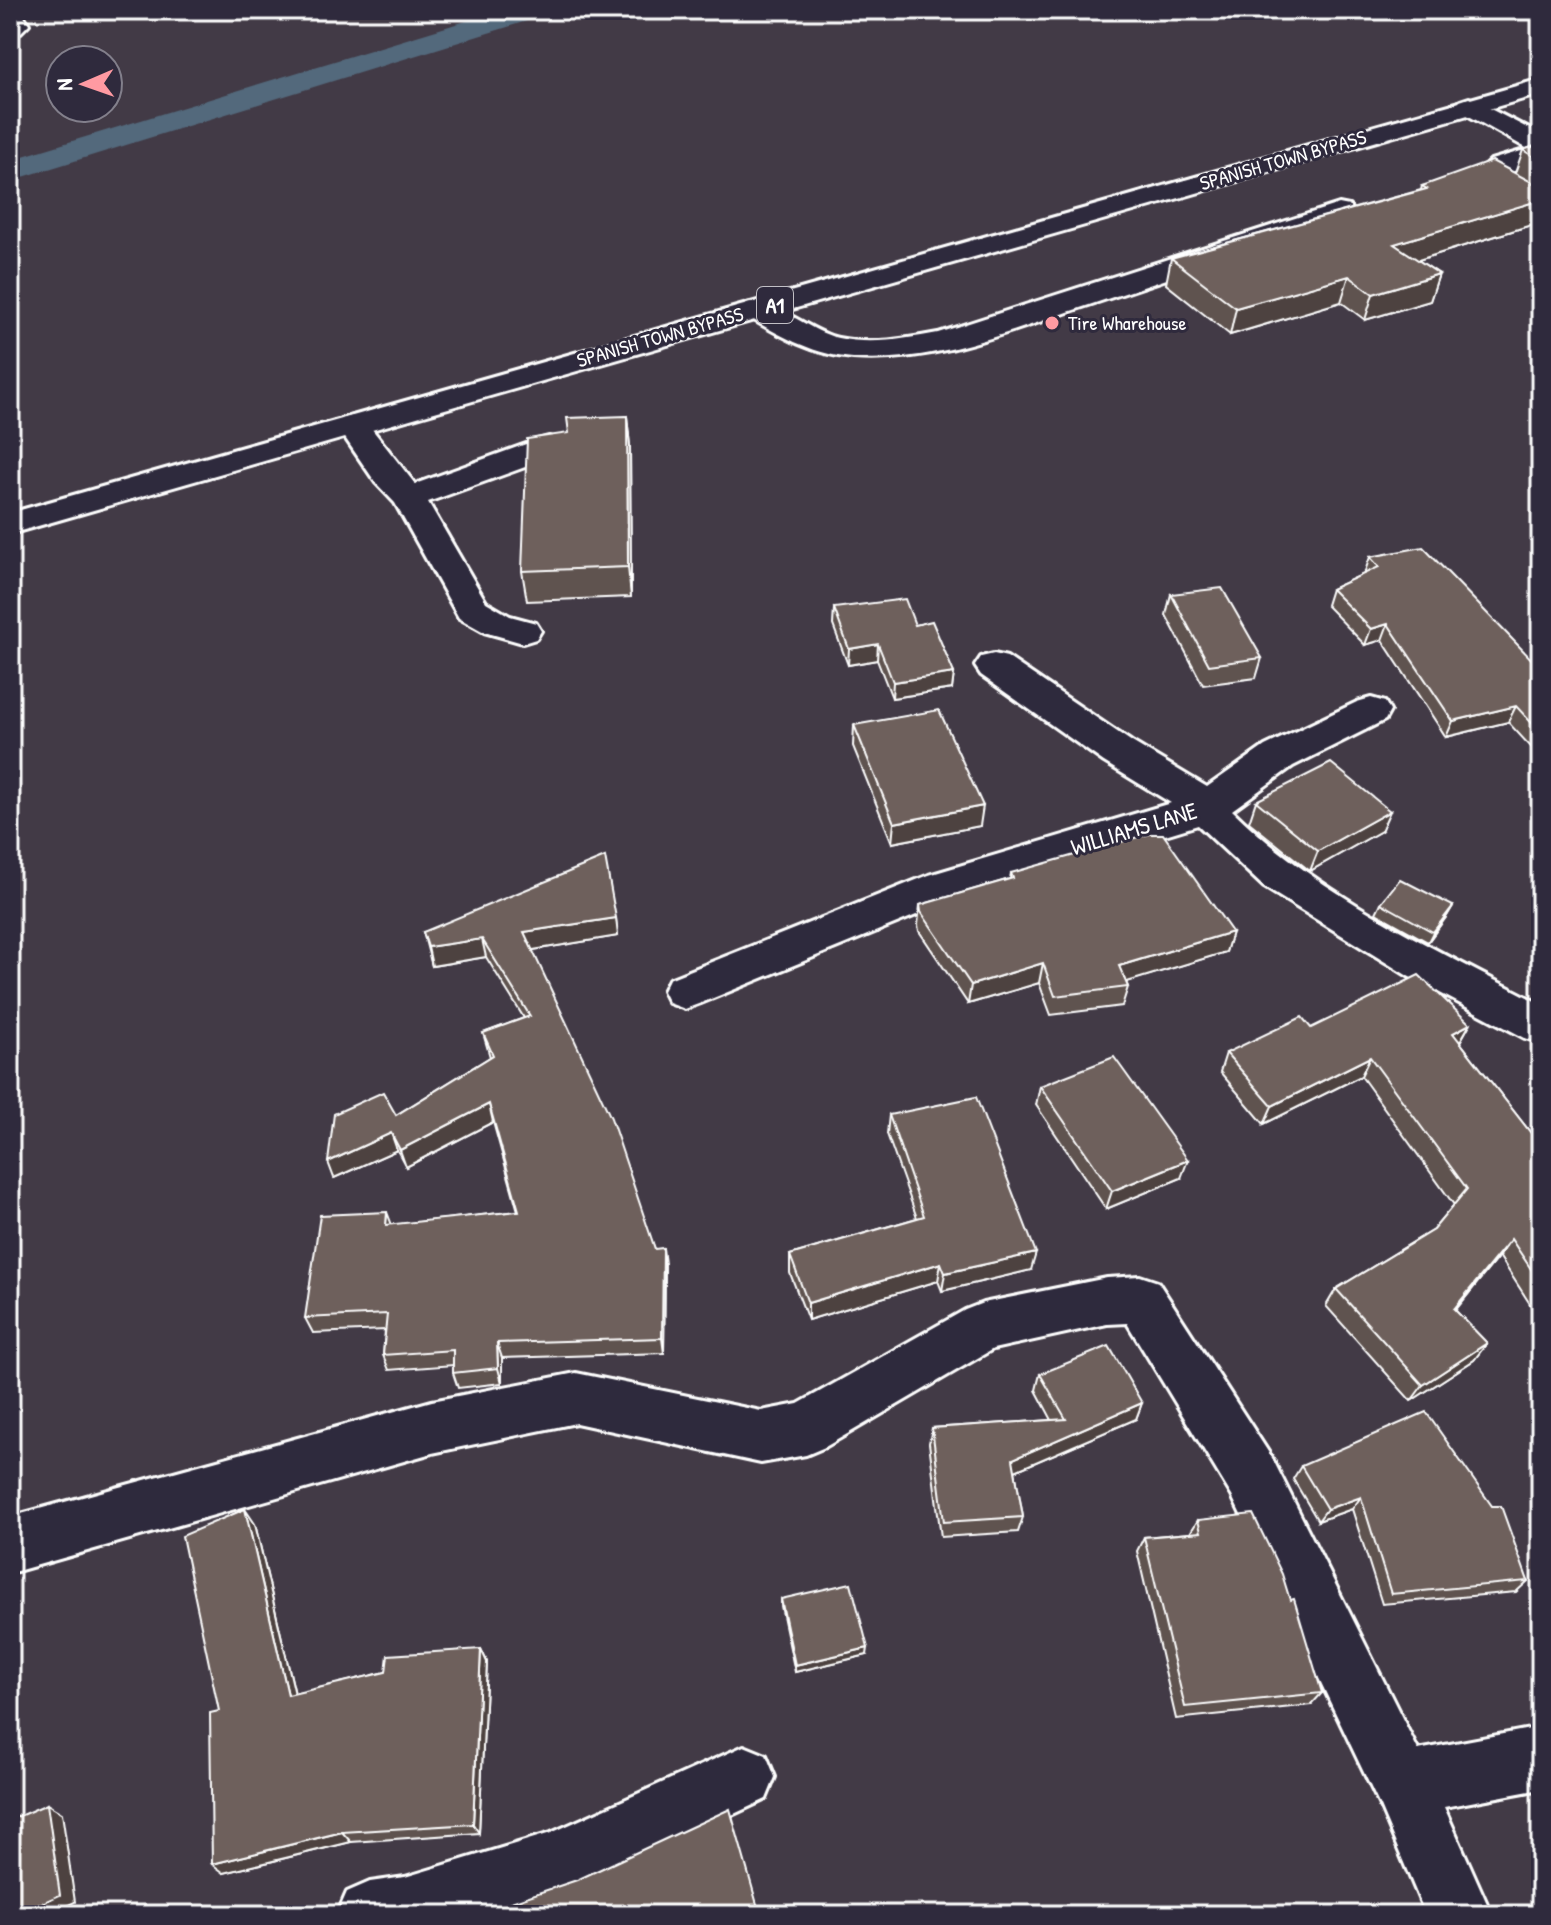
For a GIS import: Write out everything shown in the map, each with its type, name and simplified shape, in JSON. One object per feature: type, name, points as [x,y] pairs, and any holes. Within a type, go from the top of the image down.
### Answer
[{"type":"street","points":[[10,12],[17,24],[10,30]]},
{"type":"street","name":"SPANISH TOWN BYPASS","points":[[10,524],[1541,86]]},
{"type":"street","points":[[1469,106],[1541,145]]},
{"type":"street","points":[[1541,153],[1500,166],[1490,173],[1498,182],[1541,207]]},
{"type":"street","points":[[757,310],[804,338],[822,343],[850,349],[880,350],[914,345],[977,331],[1339,212]]},
{"type":"street","points":[[353,426],[388,476],[409,498],[472,610],[497,624],[523,631]]},
{"type":"street","points":[[409,498],[549,447]]},
{"type":"street","points":[[994,666],[1118,752],[1208,807],[1279,756],[1371,711]]},
{"type":"street","name":"WILLIAMS LANE","points":[[685,991],[944,886],[1208,807],[1218,822],[1279,876],[1424,964],[1541,1025]]},
{"type":"street","points":[[10,1545],[432,1427],[576,1398],[761,1437],[806,1429],[983,1327],[1107,1301],[1140,1299],[1252,1477],[1402,1784],[1459,1915]]},
{"type":"street","points":[[1402,1784],[1541,1758]]},
{"type":"street","points":[[370,1915],[405,1909],[557,1863],[744,1777]]},
{"type":"building","points":[[1541,144],[1541,161],[1523,150]]},
{"type":"building","points":[[1492,161],[1541,187],[1541,200],[1394,244],[1439,274],[1373,294],[1349,276],[1236,308],[1171,258],[1427,189],[1422,186]]},
{"type":"building","points":[[627,416],[628,567],[522,571],[527,439],[569,433],[567,418]]},
{"type":"building","points":[[1423,547],[1541,669],[1541,733],[1516,706],[1453,721],[1388,624],[1371,629],[1331,589],[1379,567],[1370,557]]},
{"type":"building","points":[[1222,588],[1262,658],[1209,665],[1171,594]]},
{"type":"building","points":[[905,599],[915,625],[932,621],[954,673],[893,682],[878,644],[849,649],[834,608]]},
{"type":"building","points":[[939,710],[983,806],[894,823],[854,725]]},
{"type":"building","points":[[1331,763],[1390,811],[1318,851],[1256,801]]},
{"type":"building","points":[[1149,834],[1163,834],[1232,932],[1119,966],[1128,987],[1055,996],[1043,963],[971,985],[921,912],[920,905],[1013,878],[1011,873]]},
{"type":"building","points":[[605,857],[616,918],[524,932],[611,1118],[655,1249],[663,1248],[662,1338],[497,1343],[498,1368],[453,1373],[453,1350],[383,1355],[387,1314],[305,1318],[320,1215],[387,1212],[386,1225],[519,1211],[489,1104],[400,1150],[391,1133],[328,1162],[334,1114],[383,1092],[396,1115],[493,1055],[483,1033],[530,1016],[482,939],[428,947],[423,932]]},
{"type":"building","points":[[1400,879],[1453,906],[1433,932],[1381,903]]},
{"type":"building","points":[[1419,975],[1470,1024],[1453,1033],[1534,1137],[1541,1137],[1541,1284],[1511,1239],[1454,1309],[1487,1343],[1423,1385],[1336,1289],[1433,1230],[1467,1189],[1370,1057],[1272,1106],[1226,1053],[1302,1017],[1311,1028]]},
{"type":"building","points":[[1114,1057],[1188,1160],[1112,1191],[1040,1086]]},
{"type":"building","points":[[976,1097],[1036,1253],[945,1273],[941,1263],[808,1303],[790,1255],[924,1216],[889,1115]]},
{"type":"building","points":[[1109,1346],[1142,1403],[1013,1459],[1023,1517],[944,1522],[932,1428],[1066,1419],[1040,1374]]},
{"type":"building","points":[[1426,1412],[1492,1506],[1501,1506],[1528,1581],[1391,1594],[1361,1497],[1327,1509],[1301,1466]]},
{"type":"building","points":[[245,1509],[288,1695],[386,1672],[388,1655],[481,1649],[473,1824],[342,1832],[212,1864],[210,1713],[219,1711],[182,1536]]},
{"type":"building","points":[[1253,1514],[1282,1574],[1290,1600],[1294,1599],[1322,1693],[1185,1707],[1144,1537],[1201,1532],[1198,1520]]},
{"type":"building","points":[[851,1583],[868,1648],[795,1665],[781,1599]]},
{"type":"building","points":[[47,1804],[60,1895],[10,1915],[10,1820]]},
{"type":"building","points":[[730,1809],[760,1915],[462,1915],[473,1910],[487,1910],[577,1880]]},
{"type":"waterway","points":[[10,171],[533,10]]},
{"type":"place","name":"Tire Wharehouse","points":[[1052,323]]}]
